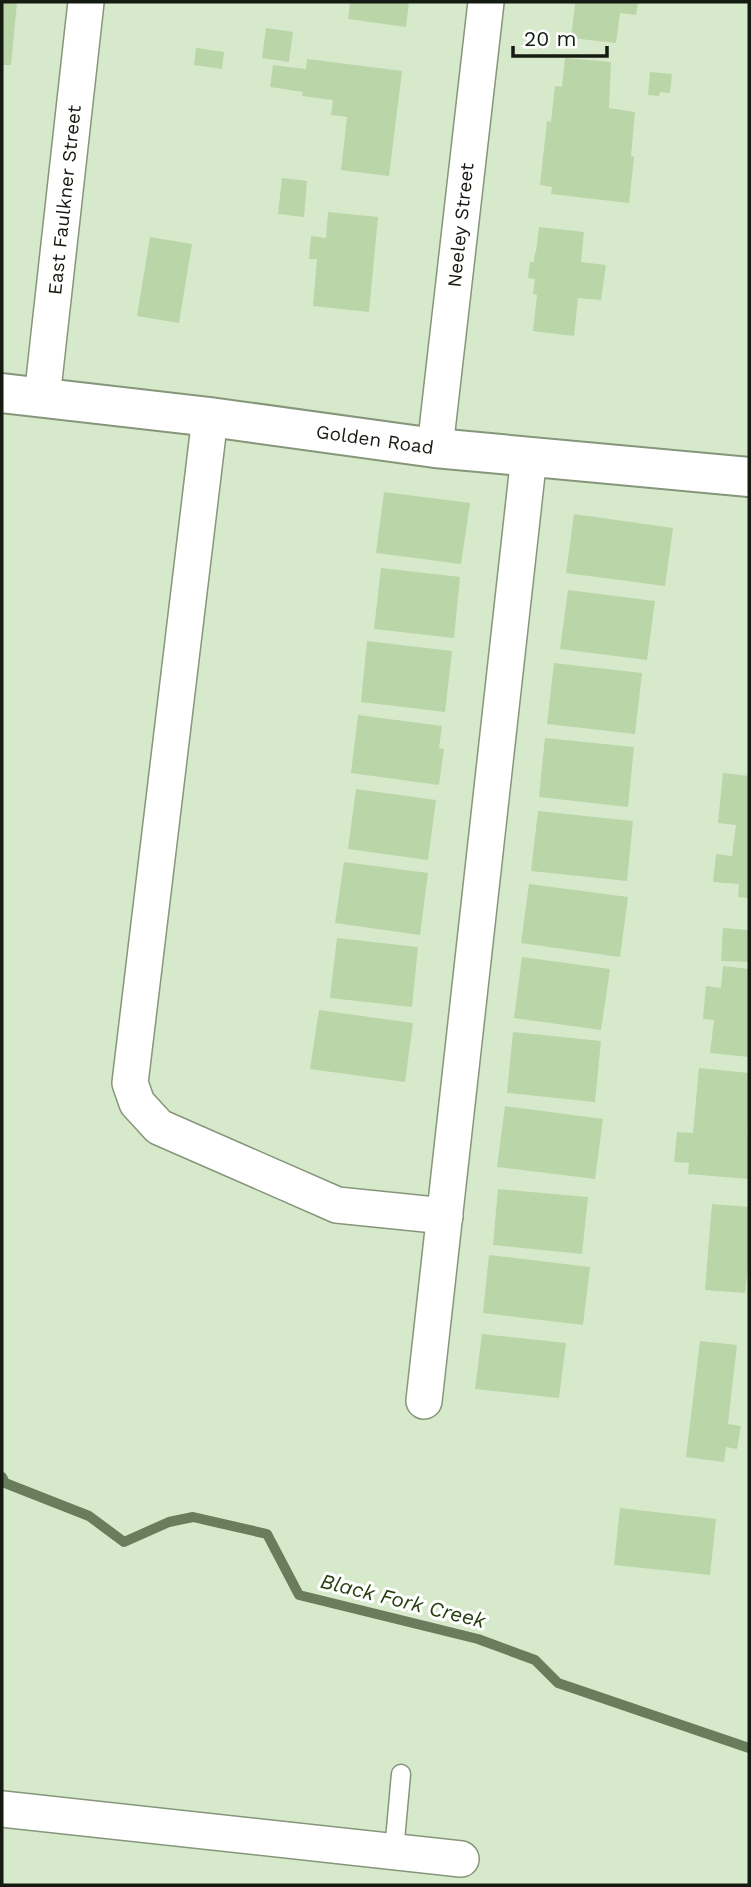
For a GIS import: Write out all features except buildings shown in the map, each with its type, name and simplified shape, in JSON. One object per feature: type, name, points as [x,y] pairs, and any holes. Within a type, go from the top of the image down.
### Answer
[{"type":"street","name":"East Faulkner Street","points":[[42,398],[86,2]]},
{"type":"street","name":"Neeley Street","points":[[435,448],[486,2]]},
{"type":"street","name":"Golden Road","points":[[2,393],[210,417],[435,448],[749,477]]},
{"type":"street","points":[[210,417],[130,1083],[137,1103],[159,1127],[337,1205],[445,1216]]},
{"type":"street","points":[[424,1401],[529,456]]},
{"type":"street","points":[[2,1809],[461,1859]]},
{"type":"lane","points":[[394,1851],[401,1774]]},
{"type":"waterway","name":"Black Fork Creek","points":[[2,1477],[5,1483],[89,1516],[124,1542],[169,1522],[193,1517],[267,1534],[299,1595],[478,1639],[535,1660],[558,1683],[749,1748]]}]
